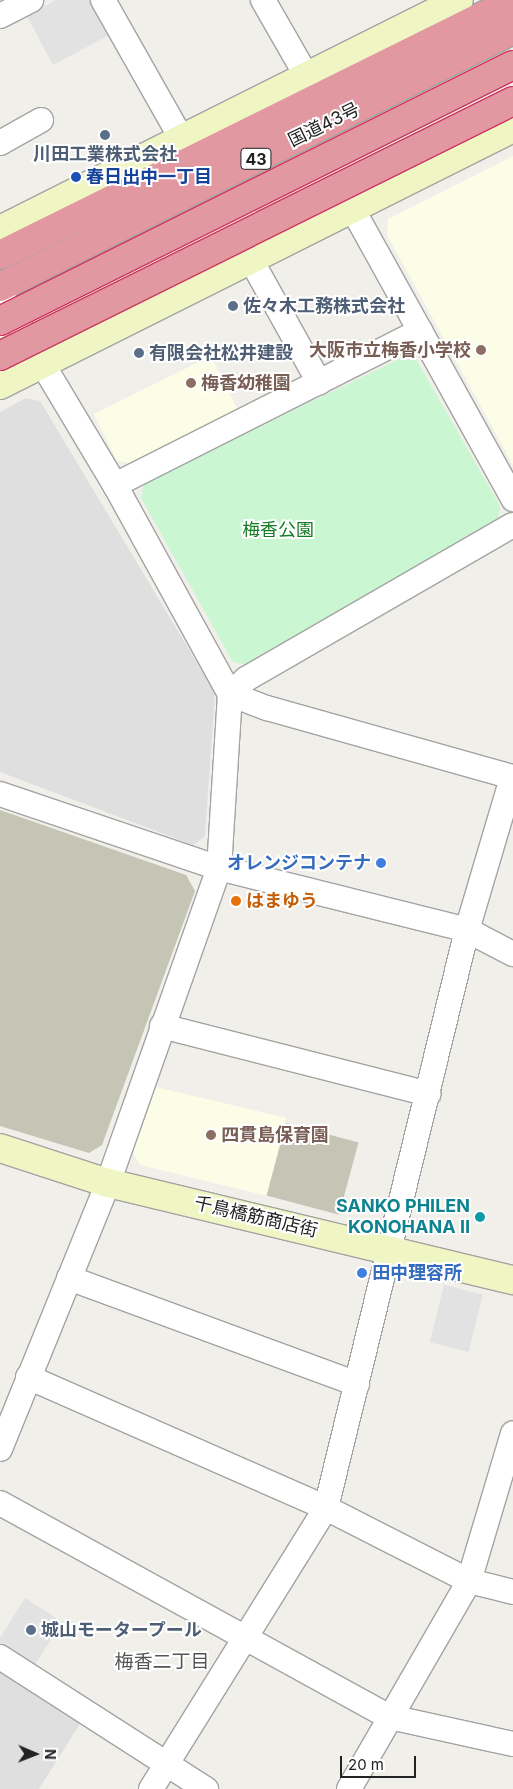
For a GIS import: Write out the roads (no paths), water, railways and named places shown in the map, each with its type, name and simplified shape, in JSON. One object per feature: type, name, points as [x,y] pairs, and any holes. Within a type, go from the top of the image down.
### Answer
[{"type":"highway","name":"43","points":[[0,255],[513,1]]},
{"type":"highway","name":"国道43号","points":[[0,287],[513,30]]},
{"type":"highway","name":"国道43号","points":[[0,321],[513,66]]},
{"type":"highway","points":[[0,356],[513,101]]},
{"type":"street","points":[[0,16],[31,0]]},
{"type":"street","points":[[103,0],[181,138]]},
{"type":"street","points":[[263,0],[306,75]]},
{"type":"street","points":[[0,230],[306,75],[429,7],[458,0]]},
{"type":"street","points":[[0,143],[41,120]]},
{"type":"street","points":[[0,386],[513,128]]},
{"type":"street","points":[[352,208],[513,499]]},
{"type":"street","points":[[251,260],[319,382]]},
{"type":"street","points":[[0,294],[114,485],[230,694],[219,868],[108,1183],[0,1450]]},
{"type":"street","points":[[114,485],[420,331]]},
{"type":"street","points":[[230,694],[246,679],[513,525]]},
{"type":"street","points":[[151,1789],[247,1639],[326,1508],[392,1249],[467,930],[512,777],[266,708],[230,694]]},
{"type":"street","points":[[0,794],[219,868],[467,930],[513,954]]},
{"type":"street","points":[[162,1026],[428,1094]]},
{"type":"street","name":"千鳥橋筋商店街","points":[[0,1148],[108,1183],[392,1249],[513,1280]]},
{"type":"street","points":[[69,1278],[358,1384]]},
{"type":"street","points":[[28,1377],[326,1508],[469,1581],[513,1592]]},
{"type":"street","points":[[349,1789],[469,1581],[512,1438]]},
{"type":"street","points":[[0,1504],[390,1717],[513,1744]]},
{"type":"street","points":[[0,1657],[206,1789]]},
{"type":"place","name":"川田工業株式会社","points":[[105,135]]},
{"type":"place","name":"春日出中一丁目","points":[[76,177]]},
{"type":"place","name":"佐々木工務株式会社","points":[[233,306]]},
{"type":"place","name":"大阪市立梅香小学校","points":[[481,350]]},
{"type":"place","name":"有限会社松井建設","points":[[139,353]]},
{"type":"place","name":"梅香幼稚園","points":[[191,383]]},
{"type":"place","name":"オレンジコンテナ","points":[[381,863]]},
{"type":"place","name":"はまゆう","points":[[236,901]]},
{"type":"place","name":"四貫島保育園","points":[[211,1135]]},
{"type":"place","name":"SANKO PHILEN KONOHANA Ⅱ","points":[[480,1217]]},
{"type":"place","name":"田中理容所","points":[[362,1273]]},
{"type":"place","name":"城山モータープール","points":[[31,1630]]},
{"type":"district","name":"梅香二丁目","points":[[162,1662]]},
{"type":"park label","name":"梅香公園","points":[[278,530]]}]
